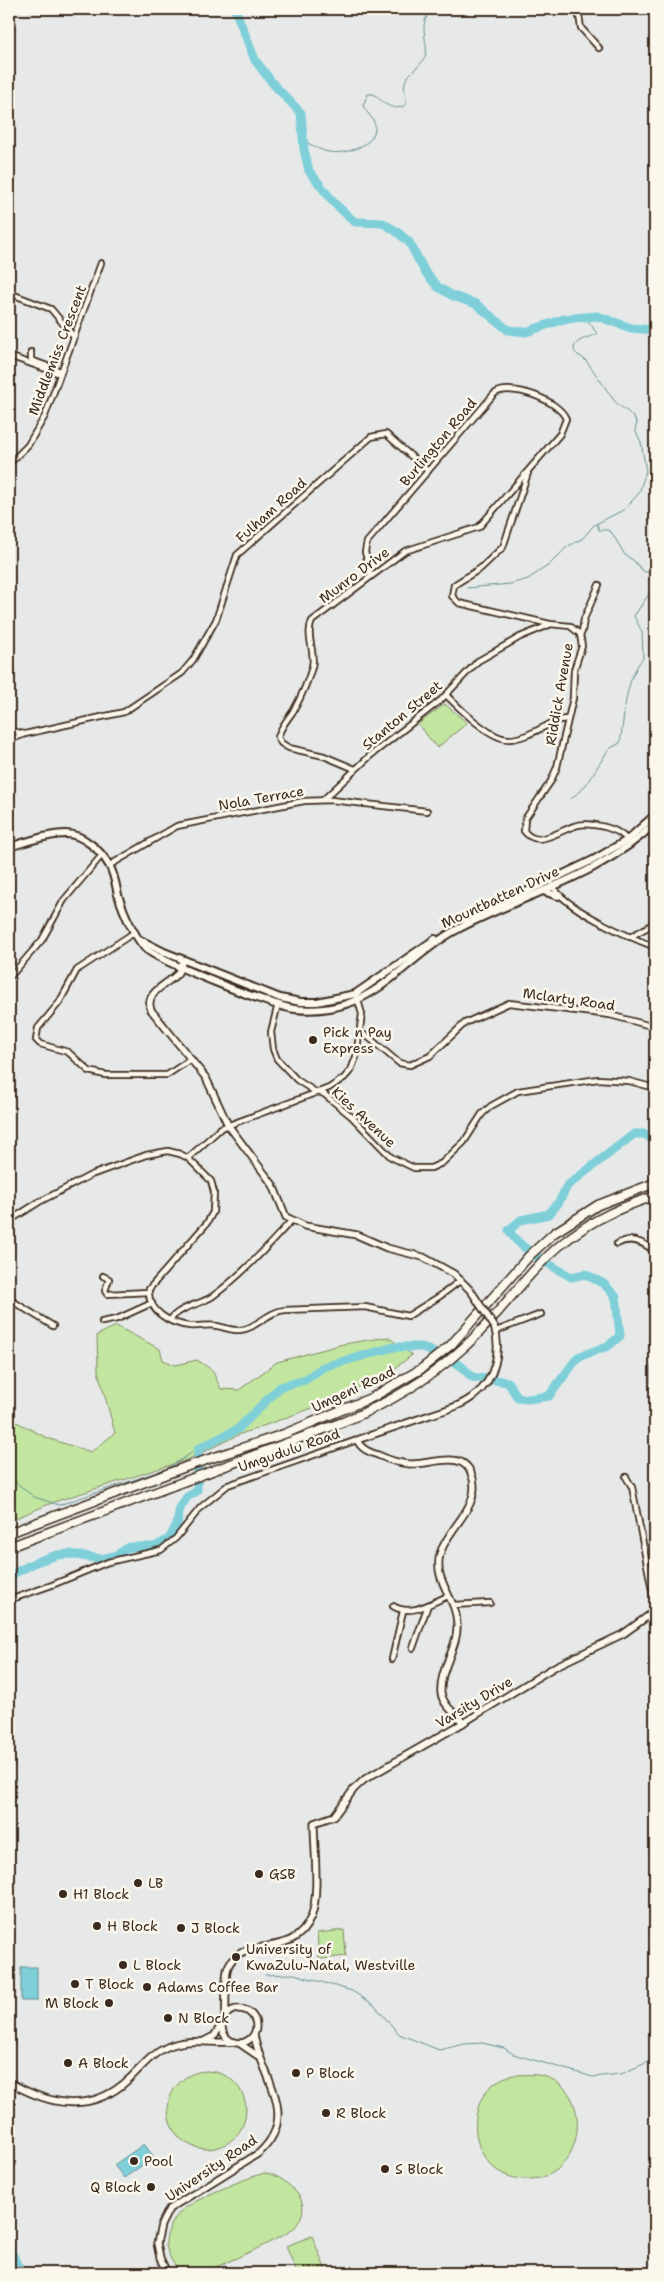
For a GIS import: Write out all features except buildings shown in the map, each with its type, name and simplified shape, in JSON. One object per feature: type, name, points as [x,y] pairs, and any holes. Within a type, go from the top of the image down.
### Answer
[{"type":"highway","name":"Umgeni Road","points":[[9,1533],[188,1466],[284,1434],[373,1397],[400,1383],[451,1345],[536,1249],[560,1228],[598,1205],[655,1183]]},
{"type":"highway","name":"Umgeni Road","points":[[9,1547],[362,1415],[394,1398],[442,1367],[464,1348],[545,1259],[592,1222],[628,1204],[655,1196]]},
{"type":"main road","name":"Mountbatten Drive","points":[[629,842],[655,815]]},
{"type":"main road","name":"Mountbatten Drive","points":[[9,847],[52,835],[69,834],[83,840],[102,855],[110,866],[127,920],[151,953],[180,967],[278,1005],[294,1009],[344,1005],[445,932],[473,917],[592,867],[655,823]]},
{"type":"main road","name":"Mountbatten Drive","points":[[357,997],[386,983],[450,933],[542,891],[551,884]]},
{"type":"main road","points":[[542,891],[558,896]]},
{"type":"main road","name":"Mountbatten Drive","points":[[139,939],[184,960],[280,998],[318,1006]]},
{"type":"street","points":[[578,9],[582,28],[599,48]]},
{"type":"street","name":"Middlemiss Crescent","points":[[9,464],[28,445],[45,416],[101,263]]},
{"type":"street","points":[[9,293],[51,309],[74,337]]},
{"type":"street","points":[[31,352],[31,360],[61,373]]},
{"type":"street","points":[[9,356],[61,373]]},
{"type":"street","name":"Burlington Road","points":[[371,576],[365,552],[367,542],[499,390],[539,397],[558,408],[566,419]]},
{"type":"street","name":"Munro Drive","points":[[355,769],[324,756],[289,748],[282,743],[278,736],[281,727],[294,710],[312,665],[313,652],[309,627],[312,622],[394,558],[415,546],[479,527],[529,472],[560,434],[566,419]]},
{"type":"street","name":"Fulham Road","points":[[9,740],[25,734],[124,712],[182,673],[193,660],[216,620],[237,556],[371,437],[386,434],[428,471]]},
{"type":"street","name":"Riddick Avenue","points":[[529,472],[503,547],[481,568],[454,585],[452,592],[454,600],[459,603],[550,624],[570,626],[580,634],[582,646],[574,670],[573,698],[555,774],[525,819],[524,831],[528,836],[538,838],[556,835],[576,825],[586,824],[614,830],[629,842]]},
{"type":"street","points":[[580,634],[586,614],[599,585]]},
{"type":"street","name":"Stanton Street","points":[[323,800],[355,769],[446,695],[478,661],[520,637],[550,624]]},
{"type":"street","points":[[446,695],[472,721],[506,740],[567,719]]},
{"type":"street","points":[[9,730],[25,734]]},
{"type":"street","name":"Nola Terrace","points":[[110,866],[177,826],[304,801],[323,800],[427,811]]},
{"type":"street","points":[[9,978],[42,940],[64,900],[102,855]]},
{"type":"street","points":[[551,884],[558,896],[630,937],[655,947]]},
{"type":"street","points":[[630,937],[655,923]]},
{"type":"street","points":[[134,932],[77,970],[59,1003],[38,1028],[36,1040],[40,1044],[68,1052],[89,1072],[105,1075],[167,1075],[191,1059]]},
{"type":"street","points":[[184,960],[177,974],[153,994],[149,1006],[163,1027],[206,1078],[228,1125],[270,1179],[283,1211],[291,1221],[304,1226],[357,1235],[387,1248],[423,1257],[461,1280],[471,1291],[495,1329],[497,1353],[489,1378],[478,1393],[465,1402],[357,1440]]},
{"type":"street","points":[[188,1158],[212,1135],[228,1125],[338,1084],[351,1070],[356,1057],[362,1014],[357,997]]},
{"type":"street","name":"Kies Avenue","points":[[280,998],[271,1032],[273,1049],[277,1059],[297,1080],[314,1091],[320,1092],[351,1116],[390,1157],[400,1163],[422,1170],[434,1167],[456,1152],[482,1114],[491,1106],[518,1091],[598,1079],[630,1081],[655,1088]]},
{"type":"street","name":"Mclarty Road","points":[[359,1034],[366,1036],[399,1064],[410,1065],[430,1056],[465,1023],[509,1003],[610,1015],[655,1027]]},
{"type":"street","points":[[9,1221],[73,1183],[146,1155],[168,1151],[188,1158],[214,1186],[213,1212],[207,1223],[152,1284],[149,1292],[156,1312],[170,1320],[187,1326],[216,1326],[238,1330],[244,1329],[274,1312],[285,1310],[365,1307],[408,1316],[426,1306],[461,1280]]},
{"type":"street","points":[[170,1320],[176,1313],[209,1299],[223,1288],[256,1259],[291,1221]]},
{"type":"street","points":[[617,1244],[624,1240],[634,1240],[655,1252]]},
{"type":"street","points":[[103,1276],[109,1279],[105,1291],[107,1294],[149,1292]]},
{"type":"street","points":[[9,1299],[53,1326]]},
{"type":"street","points":[[102,1322],[117,1319],[152,1303]]},
{"type":"street","points":[[495,1329],[541,1314]]},
{"type":"street","points":[[655,1368],[655,1386]]},
{"type":"street","name":"Umgudulu Road","points":[[15,1598],[108,1562],[161,1550],[176,1538],[201,1506],[228,1485],[357,1440],[363,1448],[396,1462],[415,1464],[454,1459],[463,1463],[471,1473],[474,1484],[473,1496],[446,1541],[439,1558],[440,1578],[453,1605],[458,1627],[442,1680],[441,1695],[446,1705],[463,1723]]},
{"type":"street","points":[[626,1477],[632,1487],[655,1606]]},
{"type":"street","points":[[393,1606],[402,1611],[414,1610],[448,1596]]},
{"type":"street","points":[[453,1605],[490,1603]]},
{"type":"street","points":[[413,1648],[428,1605]]},
{"type":"street","points":[[392,1659],[402,1611]]},
{"type":"street","name":"Varsity Drive","points":[[227,1992],[226,1972],[231,1962],[238,1955],[250,1949],[276,1946],[291,1941],[301,1933],[310,1920],[314,1899],[314,1823],[334,1816],[354,1789],[365,1779],[463,1723],[556,1666],[623,1634],[655,1611]]},
{"type":"street","points":[[9,2082],[35,2096],[51,2101],[73,2103],[89,2101],[117,2088],[160,2050],[182,2042],[248,2041],[254,2035],[254,2015],[249,2010],[241,2008],[232,2001],[227,1992]]},
{"type":"street","points":[[204,2041],[214,2036],[222,2024],[225,2016],[227,1992]]},
{"type":"street","points":[[225,2016],[230,2010],[241,2008]]},
{"type":"street","points":[[222,2024],[224,2036],[258,2056]]},
{"type":"street","name":"University Road","points":[[167,2273],[160,2258],[157,2243],[160,2224],[169,2209],[259,2153],[270,2142],[276,2130],[279,2116],[277,2098],[258,2056],[254,2035]]},
{"type":"green space","points":[[445,704],[467,723],[437,748],[418,724]]},
{"type":"green space","points":[[116,1326],[160,1349],[163,1360],[176,1365],[197,1360],[212,1370],[221,1389],[239,1390],[277,1362],[343,1344],[388,1337],[412,1355],[389,1373],[318,1406],[238,1435],[189,1459],[54,1502],[9,1521],[9,1418],[47,1438],[91,1452],[115,1433],[98,1371],[97,1335]]},
{"type":"green space","points":[[344,1930],[346,1956],[319,1959],[317,1933]]},
{"type":"green space","points":[[207,2071],[222,2074],[235,2082],[243,2095],[246,2110],[243,2125],[235,2138],[222,2146],[207,2149],[192,2146],[179,2138],[171,2125],[168,2110],[171,2095],[179,2082],[192,2074]]},
{"type":"green space","points":[[514,2075],[541,2075],[549,2078],[563,2087],[572,2099],[577,2114],[577,2131],[573,2147],[566,2161],[554,2172],[539,2178],[514,2178],[495,2169],[482,2153],[476,2135],[476,2115],[483,2097],[495,2083]]},
{"type":"green space","points":[[265,2173],[274,2175],[284,2181],[301,2199],[303,2208],[301,2218],[295,2227],[266,2244],[202,2273],[190,2274],[179,2272],[170,2257],[166,2244],[169,2229],[180,2212],[208,2195]]},
{"type":"green space","points":[[312,2236],[327,2273],[297,2273],[286,2246]]},
{"type":"water","points":[[21,1967],[37,1967],[37,2001],[21,2001]]},
{"type":"water","name":"Pool","points":[[144,2144],[154,2157],[124,2178],[114,2165]]},
{"type":"waterway","points":[[235,9],[255,60],[274,85],[301,113],[304,149],[309,171],[335,204],[355,222],[383,223],[409,242],[425,272],[438,287],[453,296],[476,304],[508,330],[526,332],[564,319],[597,316],[631,328],[655,330]]},
{"type":"waterway","points":[[304,141],[320,149],[336,153],[359,148],[366,144],[374,132],[374,122],[363,105],[368,94],[374,94],[389,106],[397,108],[406,105],[405,82],[425,57],[425,19],[434,9]]},
{"type":"waterway","points":[[467,588],[510,584],[528,579],[549,565],[567,547],[583,538],[594,525],[625,509],[639,493],[646,471],[641,442],[635,430],[637,423],[616,402],[587,362],[574,351],[577,343],[597,334],[586,317]]},
{"type":"waterway","points":[[570,800],[585,786],[609,749],[620,743],[629,688],[632,677],[643,658],[642,632],[634,616],[649,594],[653,579],[649,573],[643,571],[633,560],[625,555],[612,533],[608,530],[599,530],[597,524]]},
{"type":"waterway","points":[[9,1576],[36,1562],[57,1555],[70,1554],[101,1559],[115,1556],[129,1547],[155,1547],[169,1539],[177,1524],[180,1508],[187,1497],[197,1491],[198,1449],[238,1429],[280,1387],[305,1380],[323,1367],[394,1347],[422,1347],[461,1366],[472,1377],[508,1382],[518,1398],[528,1399],[549,1396],[578,1357],[608,1346],[620,1336],[616,1297],[604,1284],[585,1274],[571,1277],[546,1262],[527,1250],[513,1237],[509,1230],[521,1220],[549,1214],[559,1202],[567,1186],[634,1134],[645,1134],[655,1141]]},
{"type":"waterway","points":[[9,1477],[34,1497],[59,1505],[166,1469],[198,1449]]},
{"type":"waterway","points":[[265,1975],[294,1974],[352,1991],[374,2005],[399,2034],[439,2050],[464,2044],[482,2043],[504,2048],[513,2054],[593,2077],[621,2074],[655,2059]]},
{"type":"waterway","points":[[9,2248],[22,2273]]},
{"type":"place","name":"Pick n Pay Express","points":[[313,1040]]},
{"type":"place","name":"GSB","points":[[259,1874]]},
{"type":"place","name":"LB","points":[[138,1883]]},
{"type":"place","name":"H1 Block","points":[[63,1894]]},
{"type":"place","name":"H Block","points":[[97,1926]]},
{"type":"place","name":"J Block","points":[[181,1928]]},
{"type":"place","name":"University of KwaZulu-Natal, Westville","points":[[236,1957]]},
{"type":"place","name":"L Block","points":[[123,1965]]},
{"type":"place","name":"T Block","points":[[75,1984]]},
{"type":"place","name":"Adams Coffee Bar","points":[[147,1987]]},
{"type":"place","name":"M Block","points":[[109,2003]]},
{"type":"place","name":"N Block","points":[[168,2018]]},
{"type":"place","name":"A Block","points":[[68,2063]]},
{"type":"place","name":"P Block","points":[[296,2073]]},
{"type":"place","name":"R Block","points":[[326,2113]]},
{"type":"place","name":"Pool","points":[[134,2161]]},
{"type":"place","name":"S Block","points":[[385,2169]]},
{"type":"place","name":"Q Block","points":[[151,2187]]}]
